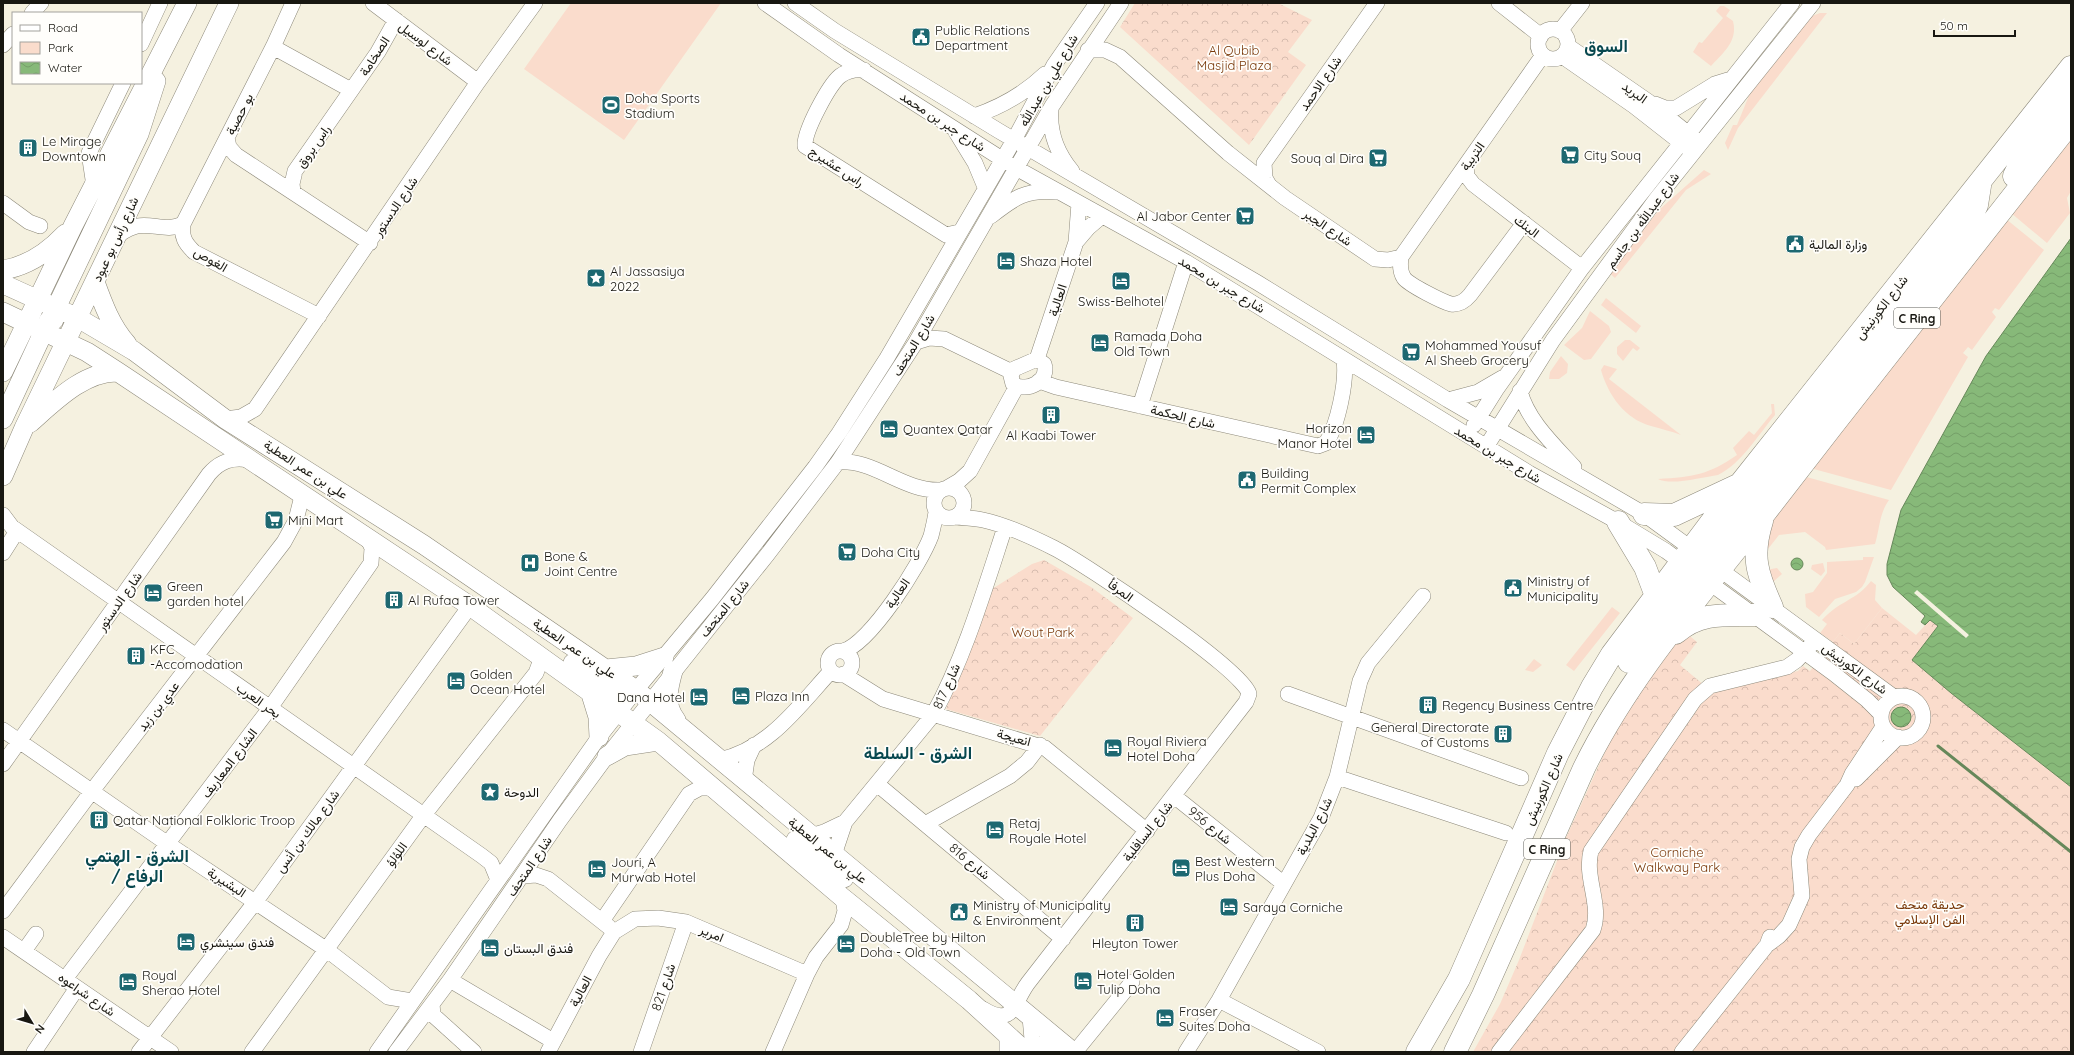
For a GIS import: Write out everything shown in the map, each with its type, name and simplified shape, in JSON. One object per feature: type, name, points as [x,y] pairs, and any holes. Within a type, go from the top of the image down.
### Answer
[{"type":"highway","name":"شارع الكورنيش","points":[[1455,1052],[1600,736],[1654,653],[1701,565],[1739,485],[2071,67]]},
{"type":"highway","points":[[2001,211],[2023,158],[2071,96]]},
{"type":"highway","name":"شارع الكورنيش","points":[[1417,1052],[1447,1002],[1470,956],[1572,724],[1612,654],[1656,596],[1701,565],[1764,514],[2071,122]]},
{"type":"highway","points":[[1520,912],[1526,872],[1554,800],[1577,750],[1617,680],[1640,647],[1689,584],[1701,565],[1966,226],[1977,205],[1980,181]]},
{"type":"highway","points":[[1644,514],[1674,515],[1739,485]]},
{"type":"highway","points":[[1654,653],[1687,624],[1706,616],[1714,614],[1764,611],[1756,565],[1756,540],[1764,514]]},
{"type":"highway","points":[[1618,522],[1645,567],[1656,596]]},
{"type":"highway","points":[[1433,1052],[1456,999],[1470,956]]},
{"type":"main road","points":[[4,367],[27,323],[73,226],[187,3]]},
{"type":"main road","points":[[213,38],[222,3]]},
{"type":"main road","name":"شارع رأس بو عبود","points":[[3,476],[24,428],[78,318],[115,237],[229,3]]},
{"type":"main road","points":[[66,342],[55,327],[54,319],[56,308],[139,134],[151,100],[168,40]]},
{"type":"main road","points":[[3,270],[23,265],[40,256],[56,244],[73,226]]},
{"type":"main road","points":[[95,282],[105,310],[114,325],[134,351]]},
{"type":"main road","name":"علي بن عمر العطية","points":[[3,284],[78,318],[134,351],[226,419],[424,545],[606,669],[635,706],[658,741],[843,898],[969,1000],[1020,1048]]},
{"type":"main road","points":[[3,419],[45,331],[49,316],[46,307],[38,299]]},
{"type":"main road","name":"علي بن عمر العطية","points":[[3,312],[45,331],[118,372],[302,496],[442,587],[590,691],[635,706],[681,726],[744,781],[996,990],[1074,1052]]},
{"type":"main road","points":[[24,428],[56,400],[81,384],[101,373],[118,372]]},
{"type":"main road","points":[[442,587],[464,594],[495,611],[635,706],[821,862],[870,897],[895,905]]},
{"type":"main road","points":[[606,669],[669,664],[668,704],[672,714],[681,726]]},
{"type":"main road","points":[[590,691],[598,717],[599,737]]},
{"type":"main road","points":[[607,756],[625,746],[658,741]]},
{"type":"main road","points":[[1020,1048],[1042,1046],[1053,1052]]},
{"type":"street","points":[[33,12],[41,3]]},
{"type":"street","points":[[142,42],[160,3]]},
{"type":"street","name":"بو حصية","points":[[183,224],[274,47],[293,3]]},
{"type":"street","name":"شارع لوسيل","points":[[373,3],[478,82]]},
{"type":"street","name":"شارع الدستور","points":[[226,419],[241,417],[255,409],[370,243],[478,82],[535,3]]},
{"type":"street","name":"شارع جبر بن محمد","points":[[765,3],[1002,160],[1186,262],[1467,436],[1618,522],[1701,565]]},
{"type":"street","name":"شارع جبر بن محمد","points":[[795,3],[830,28],[974,116],[1258,283],[1448,400],[1644,514],[1701,565]]},
{"type":"street","name":"شارع علي بن عبدالله","points":[[1002,160],[1054,65],[1097,3]]},
{"type":"street","name":"شارع علي بن عبدالله","points":[[1028,148],[1052,106],[1088,50],[1121,3]]},
{"type":"street","name":"شارع الاحمد","points":[[1264,164],[1377,3]]},
{"type":"street","points":[[1499,3],[1540,36]]},
{"type":"street","points":[[1560,31],[1582,3]]},
{"type":"street","name":"شارع عبدالله بن جاسم","points":[[1467,436],[1510,371],[1582,268],[1729,80],[1792,3]]},
{"type":"street","name":"شارع عبدالله بن جاسم","points":[[1486,447],[1557,334],[1696,147],[1813,3]]},
{"type":"street","name":"الصخامة","points":[[351,90],[378,52],[396,20]]},
{"type":"street","name":"شارع الجبر","points":[[1105,27],[1111,42],[1120,56],[1241,164],[1375,259],[1388,260],[1401,257]]},
{"type":"street","points":[[1552,29],[1560,31],[1566,37],[1565,51],[1552,59],[1543,55],[1538,46],[1540,36],[1552,29]]},
{"type":"street","points":[[3,45],[12,35]]},
{"type":"street","points":[[274,47],[351,90]]},
{"type":"street","name":"شارع الجبر","points":[[1088,50],[1105,50],[1120,56]]},
{"type":"street","name":"البريد","points":[[1565,51],[1649,102],[1684,138],[1696,147]]},
{"type":"street","name":"البريد","points":[[1565,51],[1664,130],[1684,138]]},
{"type":"street","name":"التربية","points":[[1401,257],[1543,55]]},
{"type":"street","points":[[974,116],[1002,105],[1021,94],[1054,65]]},
{"type":"street","name":"راس عشيرج","points":[[864,70],[857,69],[849,71],[836,80],[807,134],[805,146],[946,235],[959,232]]},
{"type":"street","points":[[1649,102],[1665,108],[1676,108],[1715,84],[1729,80]]},
{"type":"street","points":[[94,186],[89,153],[123,84]]},
{"type":"street","name":"راس بروق","points":[[293,192],[292,184],[295,171],[351,90]]},
{"type":"street","points":[[1052,106],[1051,124],[1054,141],[1062,159],[1075,175]]},
{"type":"street","points":[[952,126],[967,148],[985,187]]},
{"type":"street","points":[[1664,130],[1668,141],[1667,160]]},
{"type":"street","points":[[227,138],[229,147],[236,155],[370,243]]},
{"type":"street","name":"شارع المتحف","points":[[669,664],[767,555],[838,462],[916,342],[984,221],[1028,148]]},
{"type":"street","name":"شارع المتحف","points":[[396,1052],[450,980],[523,876],[560,820],[607,756],[635,706],[669,664],[831,444],[887,358],[1002,160]]},
{"type":"street","points":[[1241,164],[1264,164],[1265,178],[1270,186]]},
{"type":"street","points":[[1466,166],[1467,176],[1473,184]]},
{"type":"street","points":[[1452,184],[1462,182],[1473,184]]},
{"type":"street","name":"البنك","points":[[1473,184],[1582,268]]},
{"type":"street","points":[[984,221],[1019,196],[1036,191],[1061,193]]},
{"type":"street","points":[[3,203],[29,222],[40,226]]},
{"type":"street","name":"العالية","points":[[1037,359],[1076,242],[1079,203]]},
{"type":"street","name":"العالية","points":[[1076,242],[1088,228],[1102,216]]},
{"type":"street","points":[[1401,257],[1401,270],[1404,278],[1408,282],[1446,302],[1460,303],[1466,300],[1470,295],[1524,223]]},
{"type":"street","points":[[115,237],[128,228],[139,226],[167,229],[183,224]]},
{"type":"street","name":"الغوص","points":[[183,224],[183,238],[194,252],[319,316]]},
{"type":"street","points":[[1140,406],[1186,262]]},
{"type":"street","points":[[917,488],[935,510],[944,518],[953,518],[963,509],[970,471],[1014,379],[1018,368],[1037,359],[1044,364],[1045,369],[1044,377],[1029,387],[1014,379],[951,342],[940,332],[932,313]]},
{"type":"street","points":[[916,342],[933,338],[951,342]]},
{"type":"street","points":[[1344,360],[1344,388]]},
{"type":"street","points":[[1448,400],[1478,392],[1496,382],[1510,371]]},
{"type":"street","points":[[1344,388],[1355,380],[1368,375]]},
{"type":"street","name":"شارع الحكمة","points":[[1039,381],[1056,387],[1313,446],[1322,446],[1326,443],[1331,434],[1344,388]]},
{"type":"street","points":[[1520,391],[1522,400],[1533,418],[1582,477]]},
{"type":"street","points":[[255,409],[253,424],[256,437]]},
{"type":"street","points":[[850,444],[862,464]]},
{"type":"street","name":"شارع الدستور","points":[[3,764],[215,467],[231,459],[249,460]]},
{"type":"street","points":[[838,462],[862,464],[917,488],[958,491],[964,502]]},
{"type":"street","points":[[935,510],[934,498],[944,489],[959,481],[970,471]]},
{"type":"street","name":"عدي بن زيد","points":[[3,910],[92,791],[284,542],[296,520],[302,496]]},
{"type":"street","name":"المرفأ","points":[[964,502],[983,520]]},
{"type":"street","name":"العالية","points":[[719,760],[734,757],[769,737],[844,665],[858,644],[879,620],[898,594],[930,537],[935,510]]},
{"type":"street","name":"بحر العرب","points":[[3,515],[10,528],[486,859],[494,869],[498,880]]},
{"type":"street","name":"العالية","points":[[930,537],[953,518]]},
{"type":"street","name":"المرفأ","points":[[953,518],[983,520],[1005,527],[1054,548],[1095,571],[1209,653],[1244,683]]},
{"type":"street","name":"شارع 817","points":[[834,855],[845,822],[933,715],[944,695],[978,607],[1005,527]]},
{"type":"street","points":[[3,553],[10,528]]},
{"type":"street","name":"الشارع المعاريف","points":[[65,979],[270,708],[371,563],[372,548],[368,539]]},
{"type":"street","name":"شارع الكورنيش","points":[[1701,565],[1764,611],[1815,639],[1894,697]]},
{"type":"street","name":"شارع البلدية","points":[[1186,1052],[1219,1000],[1321,818],[1337,777],[1360,681],[1368,663],[1423,596]]},
{"type":"street","name":"شارع مالك بن أنس","points":[[139,1052],[256,901],[470,606]]},
{"type":"street","name":"شارع الكورنيش","points":[[1764,611],[1805,652],[1867,700],[1882,720]]},
{"type":"street","name":"شارع الكورنيش","points":[[1499,1052],[1593,930],[1596,918],[1589,864],[1591,850],[1695,699],[1710,686],[1776,670],[1791,664],[1805,652],[1815,639]]},
{"type":"street","name":"اللؤلؤ","points":[[252,1052],[423,816],[536,673],[542,657]]},
{"type":"street","name":"انعيجة","points":[[844,665],[859,684],[883,699],[933,715],[1040,745],[1049,750],[1147,831]]},
{"type":"street","name":"شارع السافلية","points":[[1023,1011],[1019,995],[1246,702],[1248,690],[1244,683]]},
{"type":"street","points":[[1288,694],[1521,778]]},
{"type":"street","points":[[1682,1052],[1767,945],[1784,931],[1792,918],[1802,896],[1799,859],[1802,847],[1809,835],[1847,785],[1882,720],[1886,704],[1894,697],[1907,697],[1913,700],[1921,710],[1922,722],[1917,731],[1908,736],[1898,737],[1892,735],[1882,720]]},
{"type":"street","name":"شارع المتحف","points":[[377,1052],[599,737],[635,706]]},
{"type":"street","name":"البشيرية","points":[[3,730],[168,844],[256,901],[327,950],[388,997],[412,1001]]},
{"type":"street","points":[[1847,785],[1861,775],[1898,737]]},
{"type":"street","points":[[925,824],[1010,776],[1027,762],[1040,745]]},
{"type":"street","points":[[744,781],[747,760],[754,746]]},
{"type":"street","points":[[1337,777],[1506,833]]},
{"type":"street","name":"شارع 816","points":[[877,784],[1063,939]]},
{"type":"street","points":[[602,921],[689,794],[700,788],[713,788]]},
{"type":"street","name":"شارع 956","points":[[1174,796],[1284,884]]},
{"type":"street","name":"شارع 817","points":[[811,836],[824,832],[845,822]]},
{"type":"street","points":[[523,876],[536,875],[548,879],[614,932]]},
{"type":"street","points":[[773,1052],[816,957],[837,932],[844,916],[843,898]]},
{"type":"street","name":"امرير","points":[[614,932],[635,919],[658,918],[686,922],[807,974]]},
{"type":"street","points":[[837,932],[853,923],[870,920]]},
{"type":"street","name":"شارع 821","points":[[641,1052],[686,922]]},
{"type":"street","name":"العالية","points":[[550,1047],[599,956],[614,932]]},
{"type":"street","points":[[24,951],[36,934]]},
{"type":"street","name":"شارع شراعوه","points":[[3,938],[171,1052]]},
{"type":"street","name":"شارع السافلية","points":[[996,990],[1011,988],[1034,975]]},
{"type":"street","points":[[450,980],[550,1047]]},
{"type":"street","points":[[1074,1052],[1132,982]]},
{"type":"street","points":[[34,1052],[77,988]]},
{"type":"street","points":[[969,1000],[996,1016],[1023,1011],[1032,1032],[1020,1048]]},
{"type":"street","points":[[1219,1000],[1318,1052]]},
{"type":"street","points":[[432,1004],[433,1015],[474,1052]]},
{"type":"green space","name":"Doha Sports Stadium","points":[[571,3],[721,3],[624,140],[524,69]]},
{"type":"green space","name":"Al Qubib Masjid Plaza","points":[[1135,3],[1278,3],[1312,20],[1288,52],[1306,65],[1249,145],[1120,27]]},
{"type":"green space","points":[[1720,6],[1724,6],[1730,10],[1726,16],[1733,21],[1734,34],[1729,46],[1711,66],[1693,52],[1699,42],[1702,43],[1723,18],[1716,11]]},
{"type":"green space","points":[[1820,13],[1827,13],[1738,128],[1728,150],[1725,143],[1733,125],[1737,125],[1750,93],[1812,16]]},
{"type":"green space","points":[[2071,135],[2071,191],[2067,198],[2070,213],[2047,243],[2011,213]]},
{"type":"green space","points":[[1704,170],[1711,174],[1686,190],[1615,278],[1608,272],[1660,209]]},
{"type":"green space","points":[[2006,219],[2044,250],[1999,310],[1995,308],[1992,312],[1996,317],[1972,350],[1968,347],[1963,353],[1968,357],[1891,490],[1810,468]]},
{"type":"green space","points":[[1606,298],[1641,326],[1636,333],[1601,305]]},
{"type":"green space","points":[[1590,311],[1609,326],[1611,332],[1591,359],[1584,360],[1564,345],[1582,328]]},
{"type":"green space","points":[[1625,340],[1630,340],[1640,348],[1637,351],[1633,348],[1623,361],[1617,354],[1617,347]]},
{"type":"green space","points":[[1561,356],[1568,364],[1567,373],[1559,379],[1549,379],[1550,372]]},
{"type":"green space","points":[[1604,365],[1617,369],[1609,379],[1681,435],[1642,423],[1626,412],[1613,397],[1608,388],[1601,370]]},
{"type":"green space","points":[[1771,404],[1774,404],[1775,415],[1749,448],[1727,470],[1718,475],[1687,480],[1671,482],[1658,479],[1700,474],[1727,462],[1737,455],[1733,448],[1749,431],[1754,435],[1772,413]]},
{"type":"green space","points":[[1803,476],[1889,500],[1881,516],[1875,544],[1826,550],[1825,547],[1805,532],[1779,535],[1764,554],[1766,527]]},
{"type":"green space","points":[[1863,557],[1874,557],[1862,587],[1856,592],[1835,599],[1819,617],[1806,607],[1805,594],[1813,592],[1827,573],[1827,562],[1863,560]]},
{"type":"green space","name":"Wout Park","points":[[1044,560],[1091,587],[1133,618],[1040,736],[946,709],[992,589],[1032,564]]},
{"type":"green space","points":[[1823,563],[1825,571],[1821,576],[1811,569],[1812,565]]},
{"type":"green space","points":[[1777,568],[1782,574],[1773,582],[1769,579],[1766,570]]},
{"type":"green space","points":[[1871,581],[1876,585],[1875,600],[1882,608],[1854,644],[1840,633],[1833,642],[1820,633],[1827,624],[1822,620],[1828,614],[1854,597]]},
{"type":"green space","points":[[1612,607],[1620,613],[1574,671],[1566,665]]},
{"type":"green space","points":[[1882,608],[1916,635],[1930,620],[1938,626],[1912,660],[1951,693],[2071,787],[2071,1052],[1473,1052],[1500,1004],[1519,960],[1565,840],[1610,741],[1639,691],[1685,632],[1697,642],[1680,665],[1711,691],[1798,671],[1803,666],[1810,671],[1840,633],[1854,644]]},
{"type":"green space","points":[[1534,659],[1542,665],[1533,672],[1525,670]]},
{"type":"water","points":[[2071,238],[2071,787],[1951,693],[1912,660],[1938,626],[1930,620],[1925,625],[1921,622],[1925,616],[1893,587],[1887,575],[1887,564],[1901,510],[1986,356]]},
{"type":"water","points":[[1795,558],[1799,558],[1803,564],[1799,570],[1795,570],[1791,566],[1791,562]]},
{"type":"water","points":[[1897,707],[1905,707],[1911,713],[1911,721],[1905,727],[1897,727],[1891,721],[1891,713]]},
{"type":"pier","points":[[1917,590],[1969,635],[1966,638],[1914,593]]},
{"type":"waterway","points":[[1938,746],[2071,852]]},
{"type":"place","name":"Public Relations Department","points":[[921,37]]},
{"type":"place","name":"Doha Sports Stadium","points":[[611,105]]},
{"type":"place","name":"Le Mirage Downtown","points":[[28,148]]},
{"type":"place","name":"City Souq","points":[[1570,155]]},
{"type":"place","name":"Souq al Dira","points":[[1378,158]]},
{"type":"place","name":"Al Jabor Center","points":[[1245,216]]},
{"type":"place","name":"وزارة المالية","points":[[1795,244]]},
{"type":"place","name":"Shaza Hotel","points":[[1006,261]]},
{"type":"place","name":"Al Jassasiya 2022","points":[[596,278]]},
{"type":"place","name":"Swiss-Belhotel","points":[[1121,281]]},
{"type":"place","name":"Ramada Doha Old Town","points":[[1100,343]]},
{"type":"place","name":"Mohammed Yousuf Al Sheeb Grocery","points":[[1411,352]]},
{"type":"place","name":"Al Kaabi Tower","points":[[1051,415]]},
{"type":"place","name":"Quantex Qatar","points":[[889,429]]},
{"type":"place","name":"Horizon Manor Hotel","points":[[1366,435]]},
{"type":"place","name":"Building Permit Complex","points":[[1247,480]]},
{"type":"place","name":"Mini Mart","points":[[274,520]]},
{"type":"place","name":"Doha City","points":[[847,552]]},
{"type":"place","name":"Bone & Joint Centre","points":[[530,563]]},
{"type":"place","name":"Ministry of Municipality","points":[[1513,588]]},
{"type":"place","name":"Green garden hotel","points":[[153,593]]},
{"type":"place","name":"Al Rufaa Tower","points":[[394,600]]},
{"type":"place","name":"KFC -Accomodation","points":[[136,656]]},
{"type":"place","name":"Golden Ocean Hotel","points":[[456,681]]},
{"type":"place","name":"Plaza Inn","points":[[741,696]]},
{"type":"place","name":"Dana Hotel","points":[[699,697]]},
{"type":"place","name":"Regency Business Centre","points":[[1428,705]]},
{"type":"place","name":"General Directorate of Customs","points":[[1503,734]]},
{"type":"place","name":"Royal Riviera Hotel Doha","points":[[1113,748]]},
{"type":"place","name":"الدوحة","points":[[490,792]]},
{"type":"place","name":"Qatar National Folkloric Troop","points":[[99,820]]},
{"type":"place","name":"Retaj Royale Hotel","points":[[995,830]]},
{"type":"place","name":"Best Western Plus Doha","points":[[1181,868]]},
{"type":"place","name":"Jouri, A Murwab Hotel","points":[[597,869]]},
{"type":"place","name":"Saraya Corniche","points":[[1229,907]]},
{"type":"place","name":"Ministry of Municipality & Environment","points":[[959,912]]},
{"type":"place","name":"Hleyton Tower","points":[[1135,923]]},
{"type":"place","name":"فندق سينشري","points":[[186,942]]},
{"type":"place","name":"DoubleTree by Hilton Doha - Old Town","points":[[846,944]]},
{"type":"place","name":"فندق البستان","points":[[490,948]]},
{"type":"place","name":"Hotel Golden Tulip Doha","points":[[1083,981]]},
{"type":"place","name":"Royal Sherao Hotel","points":[[128,982]]},
{"type":"place","name":"Fraser Suites Doha","points":[[1165,1018]]},
{"type":"district","name":"السوق","points":[[1606,45]]},
{"type":"district","name":"الشرق - السلطة","points":[[918,752]]},
{"type":"district","name":"الشرق - الهتمي / الرفاع","points":[[137,865]]},
{"type":"park label","name":"Corniche Walkway Park","points":[[1677,860]]},
{"type":"park label","name":"حديقة متحف الفن الإسلامي","points":[[1930,912]]}]
